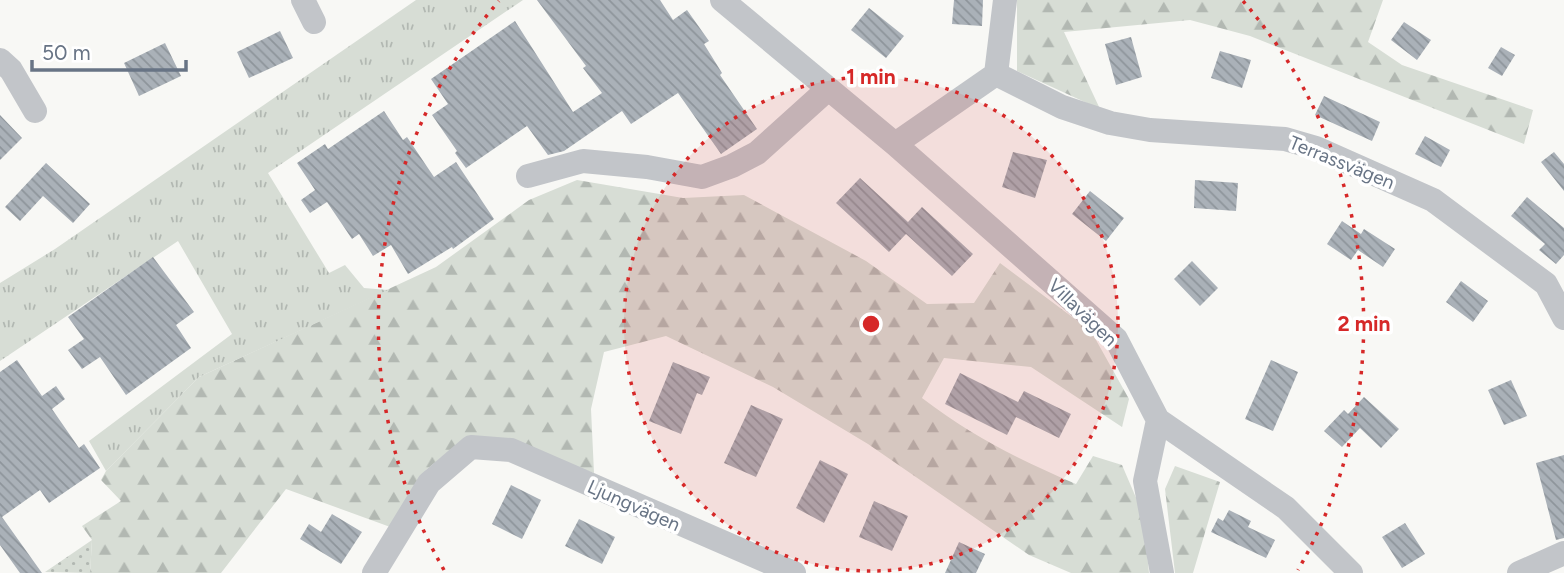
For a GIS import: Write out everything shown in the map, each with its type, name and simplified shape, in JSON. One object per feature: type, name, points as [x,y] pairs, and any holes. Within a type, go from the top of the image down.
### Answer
[{"type":"street","points":[[303,0],[314,22]]},
{"type":"street","name":"Villavägen","points":[[722,0],[895,144],[1116,339],[1158,420],[1286,509],[1351,573]]},
{"type":"street","points":[[895,144],[996,74],[1005,0]]},
{"type":"street","points":[[0,60],[11,71],[34,111]]},
{"type":"street","name":"Terrassvägen","points":[[996,74],[1062,107],[1110,123],[1150,130],[1285,138],[1316,148],[1433,200],[1546,284],[1564,318]]},
{"type":"street","points":[[528,176],[583,161],[647,167],[702,177],[757,153],[828,89]]},
{"type":"street","points":[[1158,420],[1145,481],[1162,573]]},
{"type":"street","name":"Ljungvägen","points":[[374,573],[429,483],[471,447],[511,450],[794,573]]},
{"type":"street","points":[[1518,573],[1564,553]]},
{"type":"green space","points":[[416,0],[523,0],[268,173],[329,273],[345,265],[364,288],[388,290],[199,377],[106,471],[89,441],[232,334],[178,241],[0,361],[0,283],[55,249]]},
{"type":"green space","points":[[1017,0],[1383,0],[1368,42],[1402,65],[1533,110],[1524,144],[1250,36],[1190,20],[1064,32],[1100,109],[1017,71]]},
{"type":"green space","points":[[577,180],[683,198],[744,195],[866,261],[927,304],[974,303],[1000,263],[1091,331],[1129,399],[1122,427],[1031,367],[944,358],[922,398],[996,446],[1076,484],[1093,456],[1122,465],[1143,514],[1149,573],[1071,573],[1029,555],[868,444],[773,387],[666,336],[604,352],[591,409],[594,473],[501,441],[466,437],[426,470],[393,528],[286,489],[221,573],[90,573],[92,540],[82,526],[121,501],[101,480],[106,471],[199,377],[436,267],[529,200]]},
{"type":"green space","points":[[1175,466],[1220,482],[1193,573],[1175,573],[1165,489]]},
{"type":"green space","points":[[92,540],[90,573],[45,572]]},
{"type":"building","points":[[537,0],[660,0],[673,20],[687,10],[709,41],[704,44],[722,73],[720,75],[757,129],[721,154],[678,93],[631,124],[622,111],[564,151],[548,155],[527,126],[466,168],[432,115],[448,104],[431,79],[515,21],[573,112],[602,93],[583,68],[586,66]]},
{"type":"building","points":[[954,0],[983,0],[982,26],[952,24]]},
{"type":"building","points":[[869,8],[904,36],[886,58],[851,30]]},
{"type":"building","points":[[1404,22],[1431,40],[1417,60],[1391,40]]},
{"type":"building","points":[[280,31],[293,58],[249,78],[237,52]]},
{"type":"building","points":[[1131,37],[1142,77],[1116,85],[1105,44]]},
{"type":"building","points":[[165,43],[181,76],[139,96],[124,63]]},
{"type":"building","points":[[1501,47],[1515,55],[1502,76],[1488,68]]},
{"type":"building","points":[[1220,51],[1251,60],[1242,88],[1211,78]]},
{"type":"building","points":[[1324,96],[1380,122],[1372,141],[1315,115]]},
{"type":"building","points":[[384,111],[403,140],[407,137],[434,177],[456,162],[494,219],[453,249],[452,247],[408,274],[391,245],[373,256],[359,234],[352,239],[327,202],[310,213],[301,200],[315,190],[297,163],[325,144],[328,149]]},
{"type":"building","points":[[0,115],[22,138],[0,160]]},
{"type":"building","points":[[1425,136],[1450,150],[1441,167],[1415,154]]},
{"type":"building","points":[[1013,152],[1047,160],[1035,198],[1002,187]]},
{"type":"building","points":[[1554,152],[1564,164],[1564,191],[1541,162]]},
{"type":"building","points":[[46,163],[90,204],[73,223],[43,196],[20,221],[5,207]]},
{"type":"building","points":[[860,178],[908,222],[922,207],[973,254],[952,276],[906,234],[889,252],[836,203]]},
{"type":"building","points":[[1195,180],[1238,183],[1236,211],[1194,208]]},
{"type":"building","points":[[1090,191],[1124,218],[1106,241],[1072,214]]},
{"type":"building","points":[[1527,197],[1564,228],[1564,255],[1556,264],[1539,250],[1545,244],[1511,216]]},
{"type":"building","points":[[1342,221],[1361,234],[1364,229],[1395,249],[1383,267],[1358,250],[1351,260],[1327,244]]},
{"type":"building","points":[[153,257],[194,312],[176,325],[191,348],[126,395],[100,357],[82,369],[68,350],[84,339],[68,317]]},
{"type":"building","points":[[1192,261],[1218,288],[1200,306],[1174,279]]},
{"type":"building","points":[[1461,281],[1488,301],[1473,322],[1446,302]]},
{"type":"building","points":[[17,360],[42,396],[56,386],[65,399],[52,409],[79,448],[84,444],[100,468],[49,503],[40,490],[2,517],[42,573],[20,573],[0,545],[0,372]]},
{"type":"building","points":[[1271,360],[1298,372],[1273,431],[1245,419]]},
{"type":"building","points":[[673,362],[710,377],[702,395],[697,393],[681,434],[649,421]]},
{"type":"building","points":[[960,373],[1018,402],[1024,391],[1071,414],[1059,438],[1016,417],[1007,435],[945,404]]},
{"type":"building","points":[[1511,380],[1527,416],[1504,425],[1488,390]]},
{"type":"building","points":[[1364,397],[1399,429],[1381,448],[1360,428],[1342,447],[1324,431],[1344,410],[1348,414]]},
{"type":"building","points":[[751,405],[783,419],[756,477],[724,463]]},
{"type":"building","points":[[1564,455],[1564,538],[1556,540],[1536,463]]},
{"type":"building","points":[[820,460],[848,474],[824,523],[796,508]]},
{"type":"building","points":[[511,485],[541,500],[522,539],[492,524]]},
{"type":"building","points":[[874,501],[908,516],[892,551],[859,537]]},
{"type":"building","points":[[1229,510],[1251,521],[1248,527],[1275,540],[1266,558],[1211,532],[1218,518],[1223,521]]},
{"type":"building","points":[[332,514],[362,532],[341,564],[300,539],[309,524],[321,532]]},
{"type":"building","points":[[579,519],[615,537],[602,564],[565,546]]},
{"type":"building","points":[[1405,523],[1425,554],[1402,568],[1382,537]]},
{"type":"building","points":[[959,542],[985,554],[976,573],[945,573]]}]
